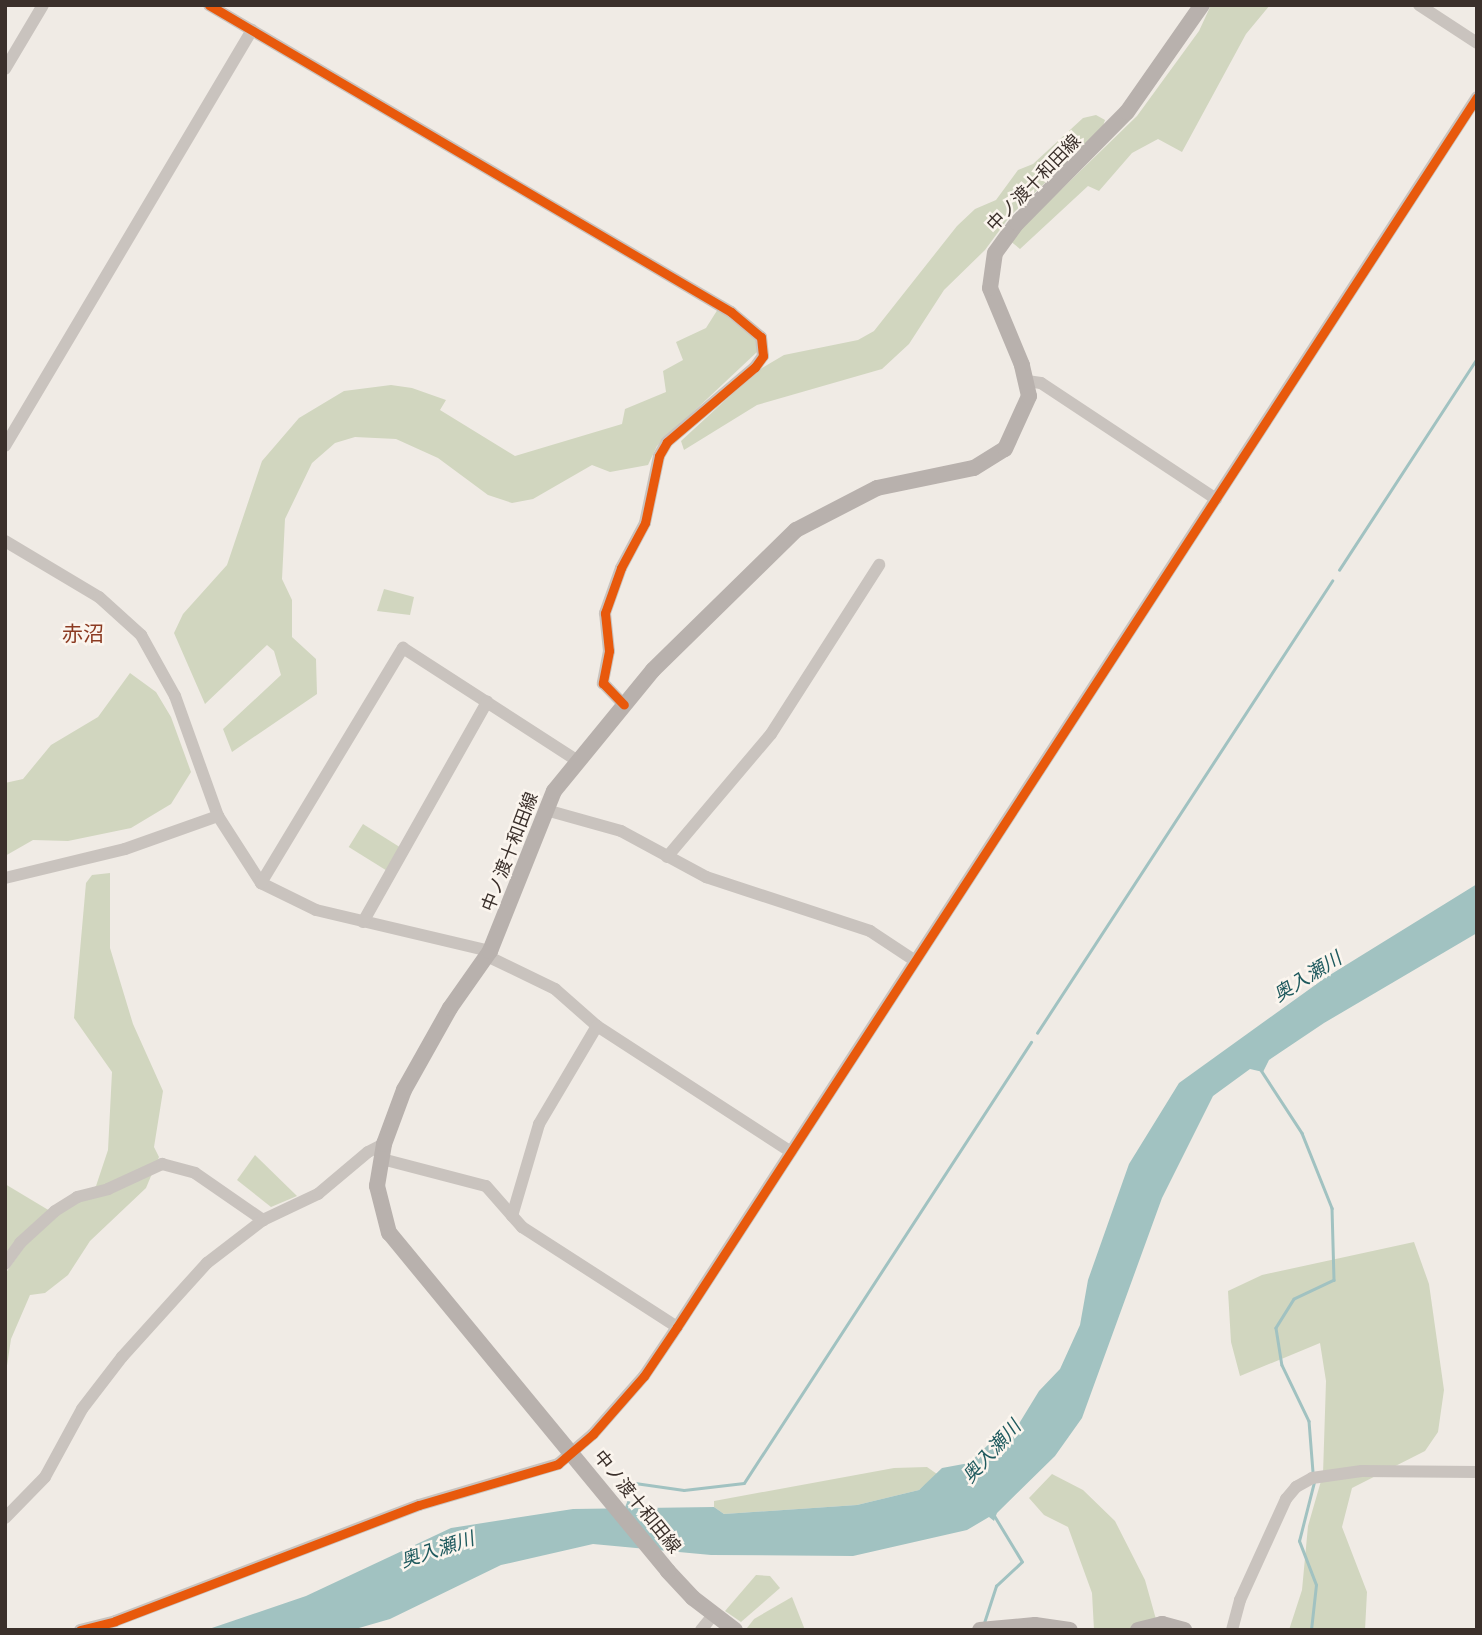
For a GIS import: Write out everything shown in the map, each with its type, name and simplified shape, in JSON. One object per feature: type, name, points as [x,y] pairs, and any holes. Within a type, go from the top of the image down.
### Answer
[{"type":"main road","name":"中ノ渡十和田線","points":[[735,1630],[713,1615],[668,1571],[389,1233],[379,1206],[383,1152],[404,1090],[450,1008],[489,953],[546,810],[576,761],[624,705],[734,587],[796,530],[877,488],[974,468],[997,458],[1028,403],[1027,381],[990,288],[995,253],[1017,223],[1127,112],[1202,5]]},
{"type":"main road","points":[[1138,1630],[1162,1624],[1184,1630]]},
{"type":"main road","points":[[984,1628],[1070,1630]]},
{"type":"street","points":[[5,69],[43,5]]},
{"type":"street","points":[[209,5],[740,318],[761,337],[763,356],[755,366],[667,442],[659,456],[645,523],[621,568],[605,613],[610,651],[603,683],[624,705]]},
{"type":"street","points":[[1419,5],[1477,43]]},
{"type":"street","points":[[5,446],[252,30]]},
{"type":"street","points":[[80,1630],[116,1621],[419,1505],[558,1464],[573,1454],[644,1376],[677,1327],[1477,97]]},
{"type":"street","points":[[1027,381],[1041,383],[1216,499]]},
{"type":"street","points":[[5,541],[99,597],[141,635],[175,696],[218,816],[261,883],[298,904],[489,953],[555,989],[597,1026],[791,1152]]},
{"type":"street","points":[[667,857],[771,734],[879,565]]},
{"type":"street","points":[[261,883],[403,648],[576,761]]},
{"type":"street","points":[[363,922],[487,702]]},
{"type":"street","points":[[546,810],[621,831],[706,877],[870,931],[914,960]]},
{"type":"street","points":[[5,878],[125,849],[218,816]]},
{"type":"street","points":[[512,1216],[539,1124],[597,1026]]},
{"type":"street","points":[[5,1518],[45,1477],[82,1409],[122,1357],[207,1263],[263,1220],[318,1194],[368,1153],[383,1152],[486,1186],[512,1216],[677,1327]]},
{"type":"street","points":[[5,1264],[20,1243],[55,1211],[90,1191],[108,1189],[162,1164],[195,1173],[263,1220]]},
{"type":"street","points":[[1232,1630],[1240,1601],[1286,1499],[1296,1487],[1333,1473],[1477,1472]]},
{"type":"street","points":[[701,1630],[713,1615]]},
{"type":"green space","points":[[1211,5],[1270,5],[1246,34],[1182,152],[1158,139],[1132,153],[1099,191],[1088,186],[1020,249],[1009,240],[1137,116],[1199,31]]},
{"type":"green space","points":[[1096,115],[1105,120],[1102,129],[1010,216],[985,250],[944,290],[909,344],[882,369],[757,405],[684,450],[681,441],[757,371],[784,355],[858,340],[874,331],[957,226],[975,209],[996,200],[1018,170],[1033,164],[1083,118]]},
{"type":"green space","points":[[718,309],[757,340],[757,352],[657,446],[648,465],[610,472],[592,465],[533,499],[512,503],[488,495],[438,458],[396,439],[355,437],[335,443],[312,463],[285,519],[282,579],[292,600],[292,637],[316,659],[317,694],[232,752],[223,729],[281,675],[274,651],[267,645],[205,704],[174,633],[183,614],[227,565],[262,461],[299,418],[344,391],[391,385],[412,388],[446,400],[440,410],[515,456],[622,424],[625,409],[666,392],[663,371],[683,360],[676,342],[706,328]]},
{"type":"green space","points":[[384,589],[414,597],[410,615],[377,611]]},
{"type":"green space","points":[[130,673],[156,692],[171,717],[191,772],[171,804],[131,828],[68,841],[33,840],[5,856],[5,783],[23,779],[51,745],[98,717]]},
{"type":"green space","points":[[363,824],[402,848],[388,871],[349,847]]},
{"type":"green space","points":[[110,873],[110,948],[133,1024],[163,1091],[154,1147],[159,1157],[146,1188],[90,1241],[68,1275],[45,1293],[30,1295],[11,1339],[5,1379],[5,1274],[34,1233],[96,1186],[108,1150],[112,1072],[74,1018],[86,883],[92,875]]},
{"type":"green space","points":[[255,1155],[297,1196],[271,1207],[237,1180]]},
{"type":"green space","points":[[5,1184],[50,1211],[5,1255]]},
{"type":"green space","points":[[1414,1242],[1429,1284],[1444,1390],[1438,1432],[1425,1451],[1352,1488],[1342,1527],[1367,1592],[1365,1630],[1289,1630],[1302,1590],[1308,1526],[1323,1474],[1326,1381],[1320,1343],[1240,1376],[1231,1342],[1228,1291],[1262,1275]]},
{"type":"green space","points":[[927,1467],[937,1474],[919,1490],[857,1505],[724,1514],[714,1507],[714,1501],[894,1468]]},
{"type":"green space","points":[[1052,1474],[1083,1490],[1115,1521],[1145,1580],[1159,1630],[1094,1630],[1092,1593],[1068,1527],[1044,1515],[1029,1498]]},
{"type":"green space","points":[[756,1575],[770,1576],[780,1588],[741,1622],[725,1611]]},
{"type":"green space","points":[[792,1597],[805,1630],[747,1628],[754,1619]]},
{"type":"water","name":"奥入瀬川","points":[[1477,884],[1477,933],[1324,1023],[1269,1060],[1263,1072],[1250,1069],[1213,1096],[1162,1198],[1082,1418],[1055,1456],[997,1513],[994,1521],[989,1517],[967,1530],[853,1556],[711,1555],[593,1544],[501,1565],[390,1619],[352,1630],[206,1630],[306,1596],[451,1528],[573,1509],[714,1507],[724,1514],[857,1505],[919,1490],[942,1468],[969,1463],[988,1445],[1009,1440],[1039,1391],[1060,1369],[1080,1325],[1088,1280],[1129,1164],[1179,1083],[1325,978]]},
{"type":"waterway","points":[[1339,570],[1477,358]]},
{"type":"waterway","points":[[1037,1033],[1332,581]]},
{"type":"waterway","points":[[635,1483],[684,1490],[744,1483],[1031,1042]]},
{"type":"waterway","points":[[1261,1070],[1302,1133],[1332,1208],[1334,1280],[1294,1299],[1276,1328],[1282,1365],[1309,1421],[1313,1472]]},
{"type":"waterway","points":[[1311,1630],[1316,1585],[1299,1541],[1314,1482]]},
{"type":"waterway","points":[[625,1510],[628,1502]]},
{"type":"waterway","points":[[984,1623],[996,1586],[1022,1562],[994,1516]]},
{"type":"cycle path","points":[[209,5],[731,312],[761,337],[763,356],[755,367],[667,442],[659,456],[645,523],[621,568],[605,613],[609,651],[603,683],[624,705]]},
{"type":"cycle path","points":[[80,1630],[115,1621],[419,1505],[558,1464],[593,1434],[644,1376],[677,1327],[1477,97]]},
{"type":"district","name":"赤沼","points":[[83,633]]}]
